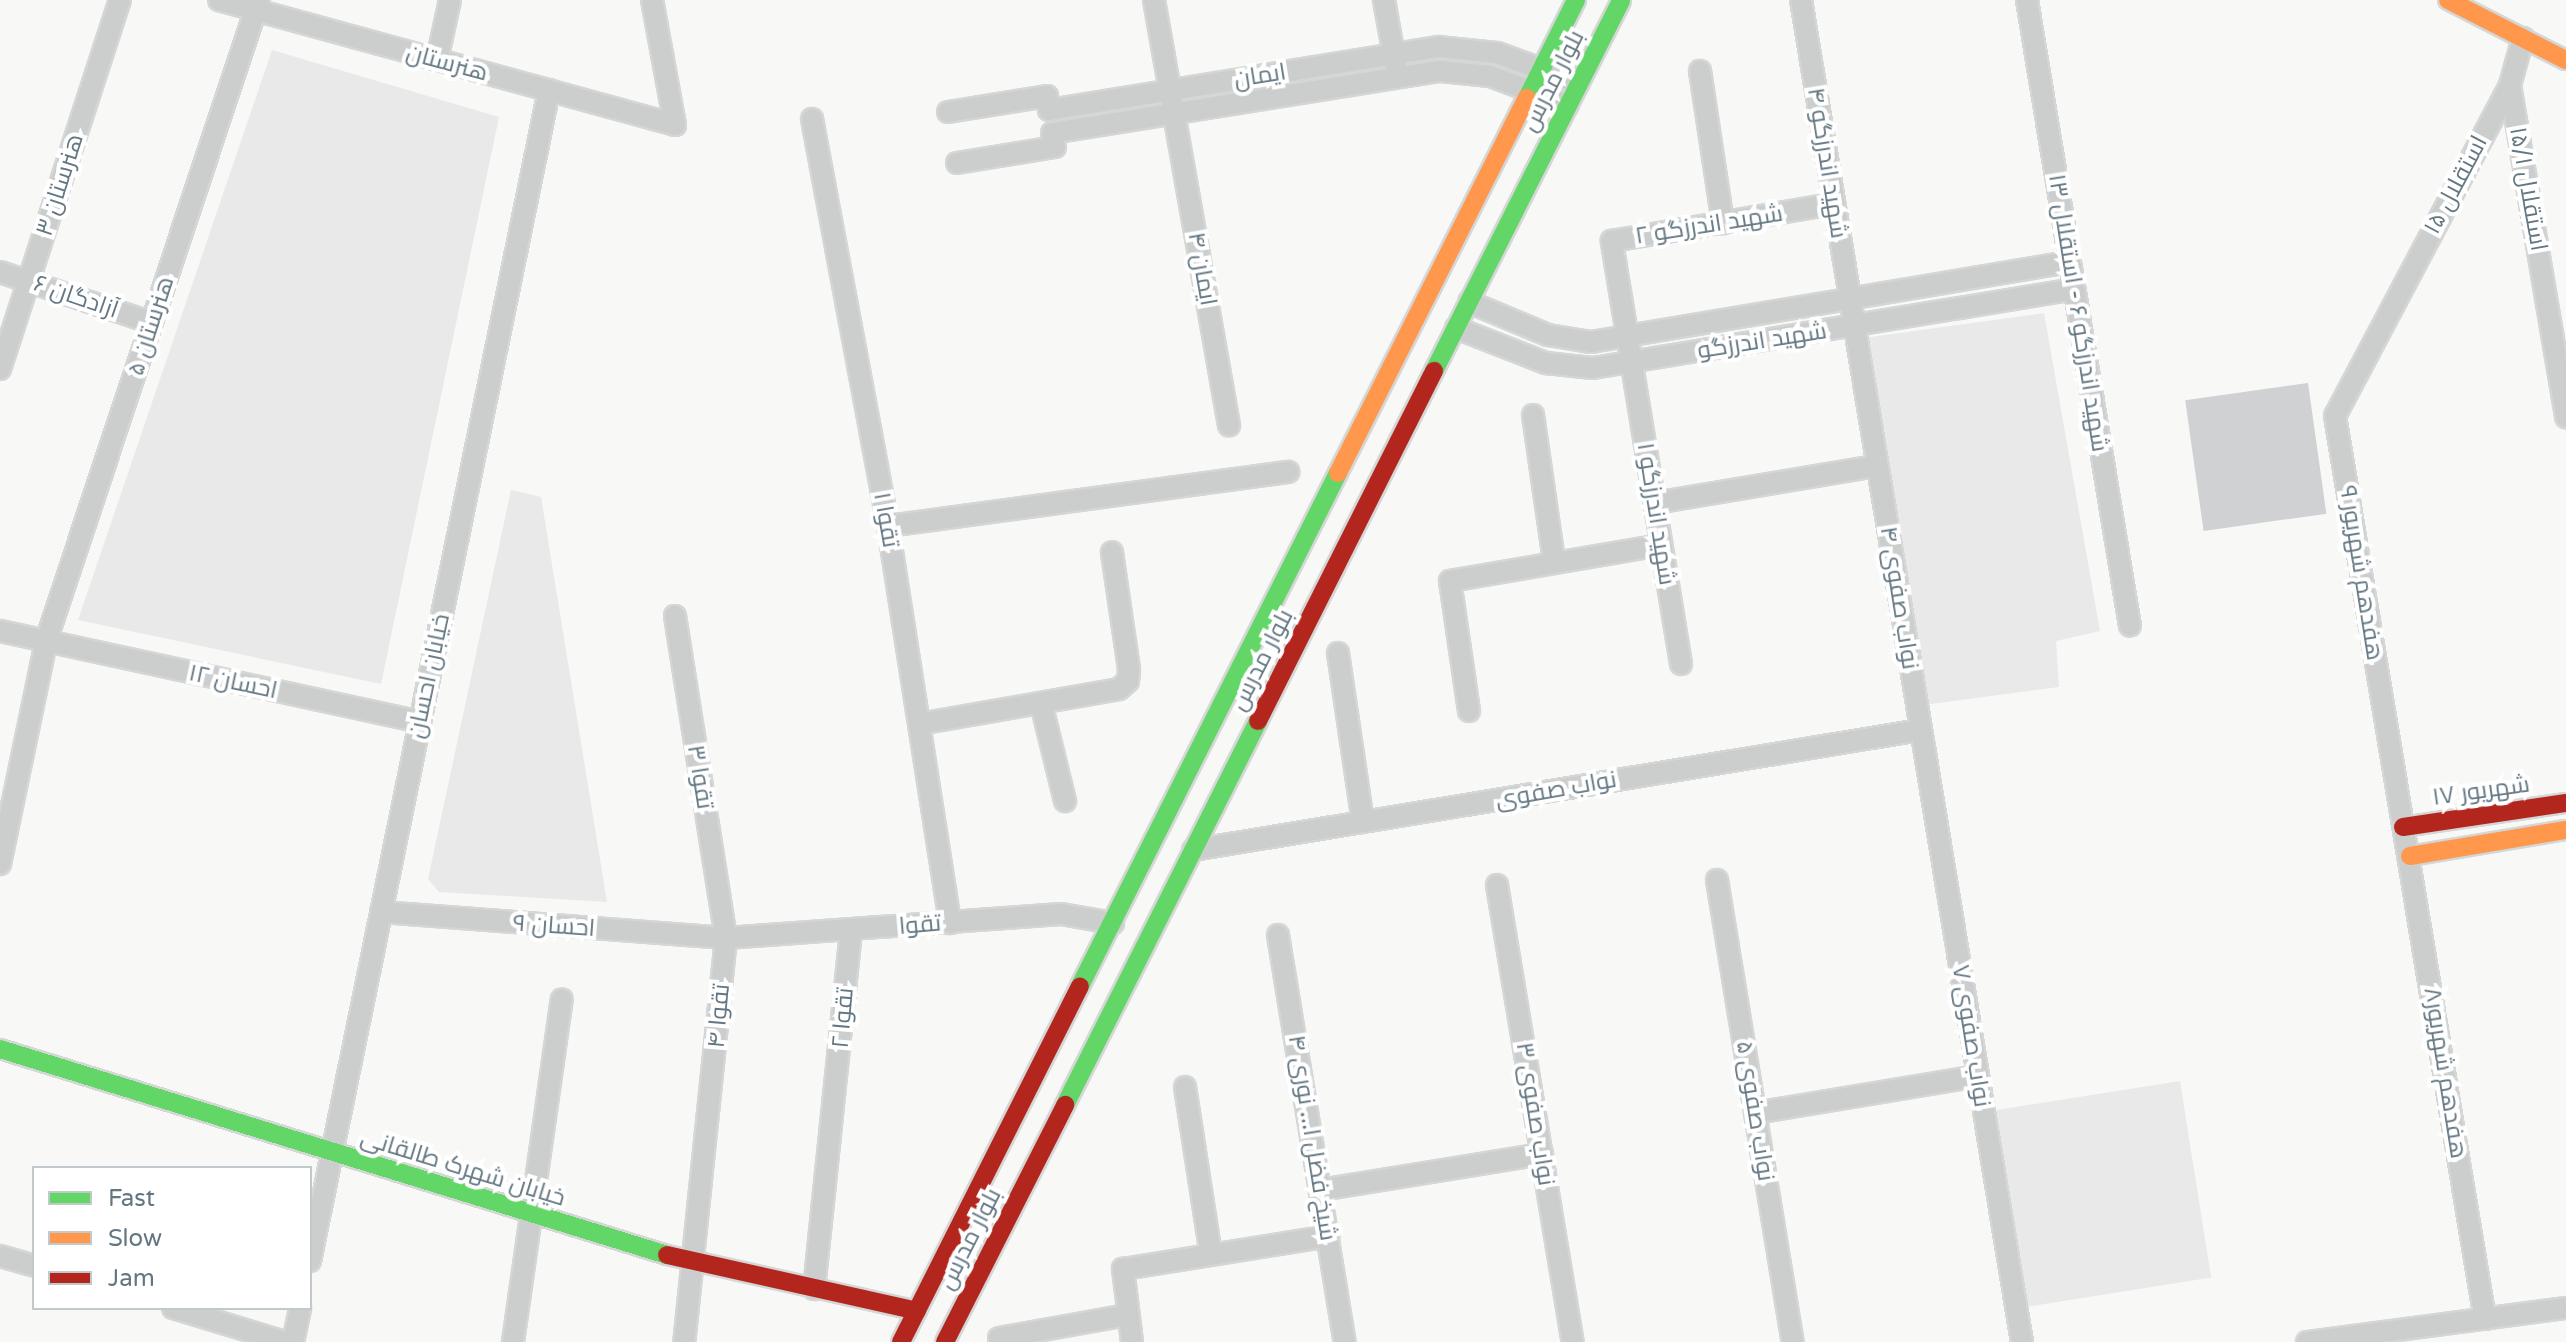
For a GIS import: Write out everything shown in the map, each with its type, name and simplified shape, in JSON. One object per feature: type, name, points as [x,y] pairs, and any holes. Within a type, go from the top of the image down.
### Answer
[{"type":"main road","name":"بلوار مدرس","points":[[901,1342],[1576,0]]},
{"type":"main road","name":"بلوار مدرس","points":[[945,1342],[1621,0]]},
{"type":"main road","points":[[2448,0],[2566,60]]},
{"type":"main road","name":"۱۷ شهریور","points":[[2403,827],[2566,803]]},
{"type":"main road","points":[[2410,856],[2566,830]]},
{"type":"main road","name":"خیابان شهرک طالقانی","points":[[0,1049],[696,1264],[917,1311]]},
{"type":"street","name":"هنرستان ۳","points":[[0,369],[120,0]]},
{"type":"street","name":"هنرستان","points":[[219,0],[257,5],[437,60],[675,125],[652,0]]},
{"type":"street","points":[[437,60],[450,0]]},
{"type":"street","name":"ایمان ۴","points":[[1154,0],[1229,425]]},
{"type":"street","points":[[1384,0],[1397,78]]},
{"type":"street","name":"شهید اندرزگو ۴","points":[[1801,0],[1854,326]]},
{"type":"street","name":"شهید اندرزگو ۶ - استقلال ۱۳","points":[[2027,0],[2130,626]]},
{"type":"street","name":"هنرستان ۵","points":[[0,864],[46,641],[257,5]]},
{"type":"street","name":"استقلال ۱۵","points":[[2380,329],[2510,85],[2523,38]]},
{"type":"street","name":"ایمان","points":[[948,112],[1047,96],[1049,110],[1394,55],[1468,47],[1579,83]]},
{"type":"street","name":"ایمان","points":[[957,163],[1055,147],[1052,133],[1397,78],[1466,71],[1568,105]]},
{"type":"street","points":[[1700,71],[1723,223]]},
{"type":"street","name":"استقلال ۱۵/۱","points":[[2510,85],[2566,417]]},
{"type":"street","name":"خیابان احسان","points":[[312,1251],[549,90]]},
{"type":"street","name":"تقوا ۱","points":[[812,119],[888,526],[950,923]]},
{"type":"street","name":"شهید اندرزگو ۲","points":[[1631,363],[1612,241],[1834,204]]},
{"type":"street","points":[[1469,302],[1548,335],[1591,342],[2069,262]]},
{"type":"street","name":"آزادگان ۶","points":[[0,272],[152,323]]},
{"type":"street","name":"شهید اندرزگو","points":[[1456,328],[1546,363],[1593,368],[2073,289]]},
{"type":"street","name":"نواب صفوی ۴","points":[[1854,326],[1920,730]]},
{"type":"street","name":"هفدهم شهریور ۹","points":[[2380,329],[2335,416],[2403,827]]},
{"type":"street","name":"شهید اندرزگو ۱","points":[[1631,363],[1681,664]]},
{"type":"street","points":[[1533,415],[1554,561]]},
{"type":"street","points":[[1655,503],[1877,466]]},
{"type":"street","points":[[888,526],[1288,472]]},
{"type":"street","points":[[1469,711],[1450,581],[1661,545]]},
{"type":"street","points":[[919,724],[1119,689],[1128,681],[1112,552]]},
{"type":"street","name":"تقوا ۳","points":[[675,616],[726,938]]},
{"type":"street","name":"احسان ۱۲","points":[[0,631],[420,722]]},
{"type":"street","points":[[1338,653],[1363,822]]},
{"type":"street","points":[[1041,703],[1065,801]]},
{"type":"street","name":"نواب صفوی","points":[[1193,850],[1920,730]]},
{"type":"street","name":"نواب صفوی ۷","points":[[1920,730],[2022,1342]]},
{"type":"street","name":"هفدهم شهریور۸","points":[[2403,827],[2485,1319]]},
{"type":"street","name":"نواب صفوی ۵","points":[[1717,880],[1793,1342]]},
{"type":"street","name":"نواب صفوی ۳","points":[[1497,885],[1573,1342]]},
{"type":"street","name":"احسان ۹","points":[[381,912],[726,938]]},
{"type":"street","name":"تقوا","points":[[726,938],[1061,914],[1113,923]]},
{"type":"street","name":"تقوا ۲","points":[[814,1289],[836,1106],[851,931]]},
{"type":"street","name":"شیخ فضل ا... نوری ۴","points":[[1278,935],[1345,1342]]},
{"type":"street","name":"تقوا ۴","points":[[684,1342],[696,1264],[726,938]]},
{"type":"street","points":[[513,1342],[529,1213],[562,999]]},
{"type":"street","points":[[1755,1113],[1978,1076]]},
{"type":"street","points":[[1185,1087],[1211,1254]]},
{"type":"street","points":[[1320,1190],[1542,1154]]},
{"type":"street","points":[[1132,1342],[1123,1269],[1328,1236]]},
{"type":"street","points":[[0,1256],[32,1265]]},
{"type":"street","points":[[2307,1342],[2447,1333],[2485,1319],[2566,1308]]},
{"type":"street","points":[[180,1310],[285,1342]]},
{"type":"street","points":[[293,1342],[300,1310]]},
{"type":"street","points":[[999,1338],[1127,1315]]},
{"type":"shaded area","points":[[272,50],[499,117],[381,684],[78,620]]},
{"type":"shaded area","points":[[2044,313],[2100,631],[2056,641],[2059,687],[1916,706],[1856,339]]},
{"type":"shaded area","points":[[511,490],[541,497],[607,902],[439,892],[428,879]]},
{"type":"shaded area","points":[[2180,1081],[2211,1278],[2024,1307],[1993,1111]]},
{"type":"building","points":[[2308,383],[2326,514],[2204,531],[2185,400]]},
{"type":"traffic: fast","points":[[1527,98],[1576,0]]},
{"type":"traffic: fast","points":[[1434,371],[1621,0]]},
{"type":"traffic: fast","points":[[1080,986],[1338,473]]},
{"type":"traffic: fast","points":[[1065,1105],[1258,721]]},
{"type":"traffic: fast","points":[[0,1049],[667,1255]]},
{"type":"traffic: slow","points":[[2448,0],[2566,60]]},
{"type":"traffic: slow","points":[[1338,473],[1527,98]]},
{"type":"traffic: slow","points":[[2410,856],[2566,830]]},
{"type":"traffic: jam","points":[[1258,721],[1434,371]]},
{"type":"traffic: jam","points":[[2403,827],[2566,803]]},
{"type":"traffic: jam","points":[[901,1342],[1080,986]]},
{"type":"traffic: jam","points":[[945,1342],[1065,1105]]},
{"type":"traffic: jam","points":[[667,1255],[917,1311]]}]
